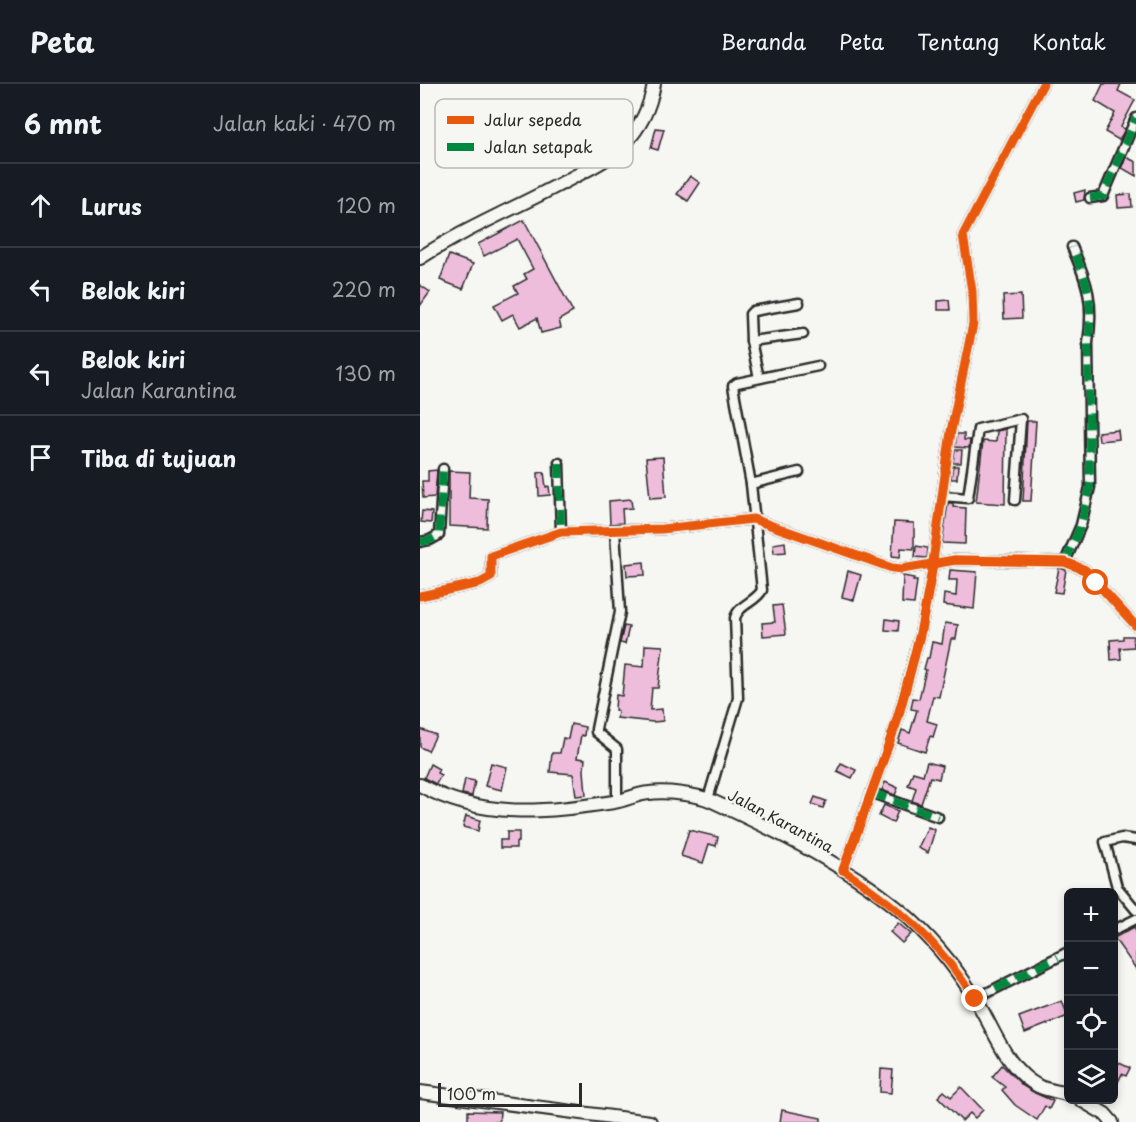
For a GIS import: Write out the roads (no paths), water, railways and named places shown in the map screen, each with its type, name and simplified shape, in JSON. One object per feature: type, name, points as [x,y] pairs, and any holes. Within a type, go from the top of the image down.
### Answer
[{"type":"street","points":[[633,134],[648,113],[654,84]]},
{"type":"street","points":[[843,870],[897,722],[909,680],[933,564],[951,431],[973,324],[972,291],[963,235],[1043,84]]},
{"type":"street","points":[[1090,198],[1103,196],[1136,118]]},
{"type":"street","points":[[420,258],[446,241],[514,209],[589,168]]},
{"type":"street","points":[[1065,562],[1081,525],[1090,487],[1088,343],[1091,323],[1090,304],[1086,281],[1072,247]]},
{"type":"street","points":[[759,378],[751,341],[749,316],[753,311],[799,303]]},
{"type":"street","points":[[751,341],[803,334]]},
{"type":"street","points":[[708,799],[738,698],[735,618],[738,609],[760,594],[762,590],[751,484],[733,386],[737,383],[818,366]]},
{"type":"street","points":[[942,496],[969,498],[978,429],[1021,419],[1015,500]]},
{"type":"street","points":[[559,464],[561,532]]},
{"type":"street","points":[[420,542],[439,535],[443,469]]},
{"type":"street","points":[[751,484],[799,472]]},
{"type":"street","points":[[420,596],[480,584],[491,577],[491,556],[561,532],[698,526],[753,519],[885,567],[902,569],[955,560],[1065,562],[1085,570],[1136,626]]},
{"type":"street","points":[[615,531],[620,612],[596,732],[617,749],[617,801]]},
{"type":"street","name":"Jalan Karantina","points":[[420,785],[439,796],[457,802],[481,808],[527,812],[617,801],[648,793],[669,792],[708,799],[815,853],[843,870],[909,918],[941,950],[975,999],[1013,1064],[1037,1085],[1064,1094]]},
{"type":"street","points":[[872,793],[938,817]]},
{"type":"street","points":[[1136,840],[1122,838],[1105,842],[1117,886],[1136,910]]},
{"type":"street","points":[[1118,928],[1136,919]]},
{"type":"street","points":[[975,999],[1064,954]]},
{"type":"street","points":[[420,1092],[650,1122]]},
{"type":"street","points":[[1088,1104],[1105,1114],[1112,1122]]}]
